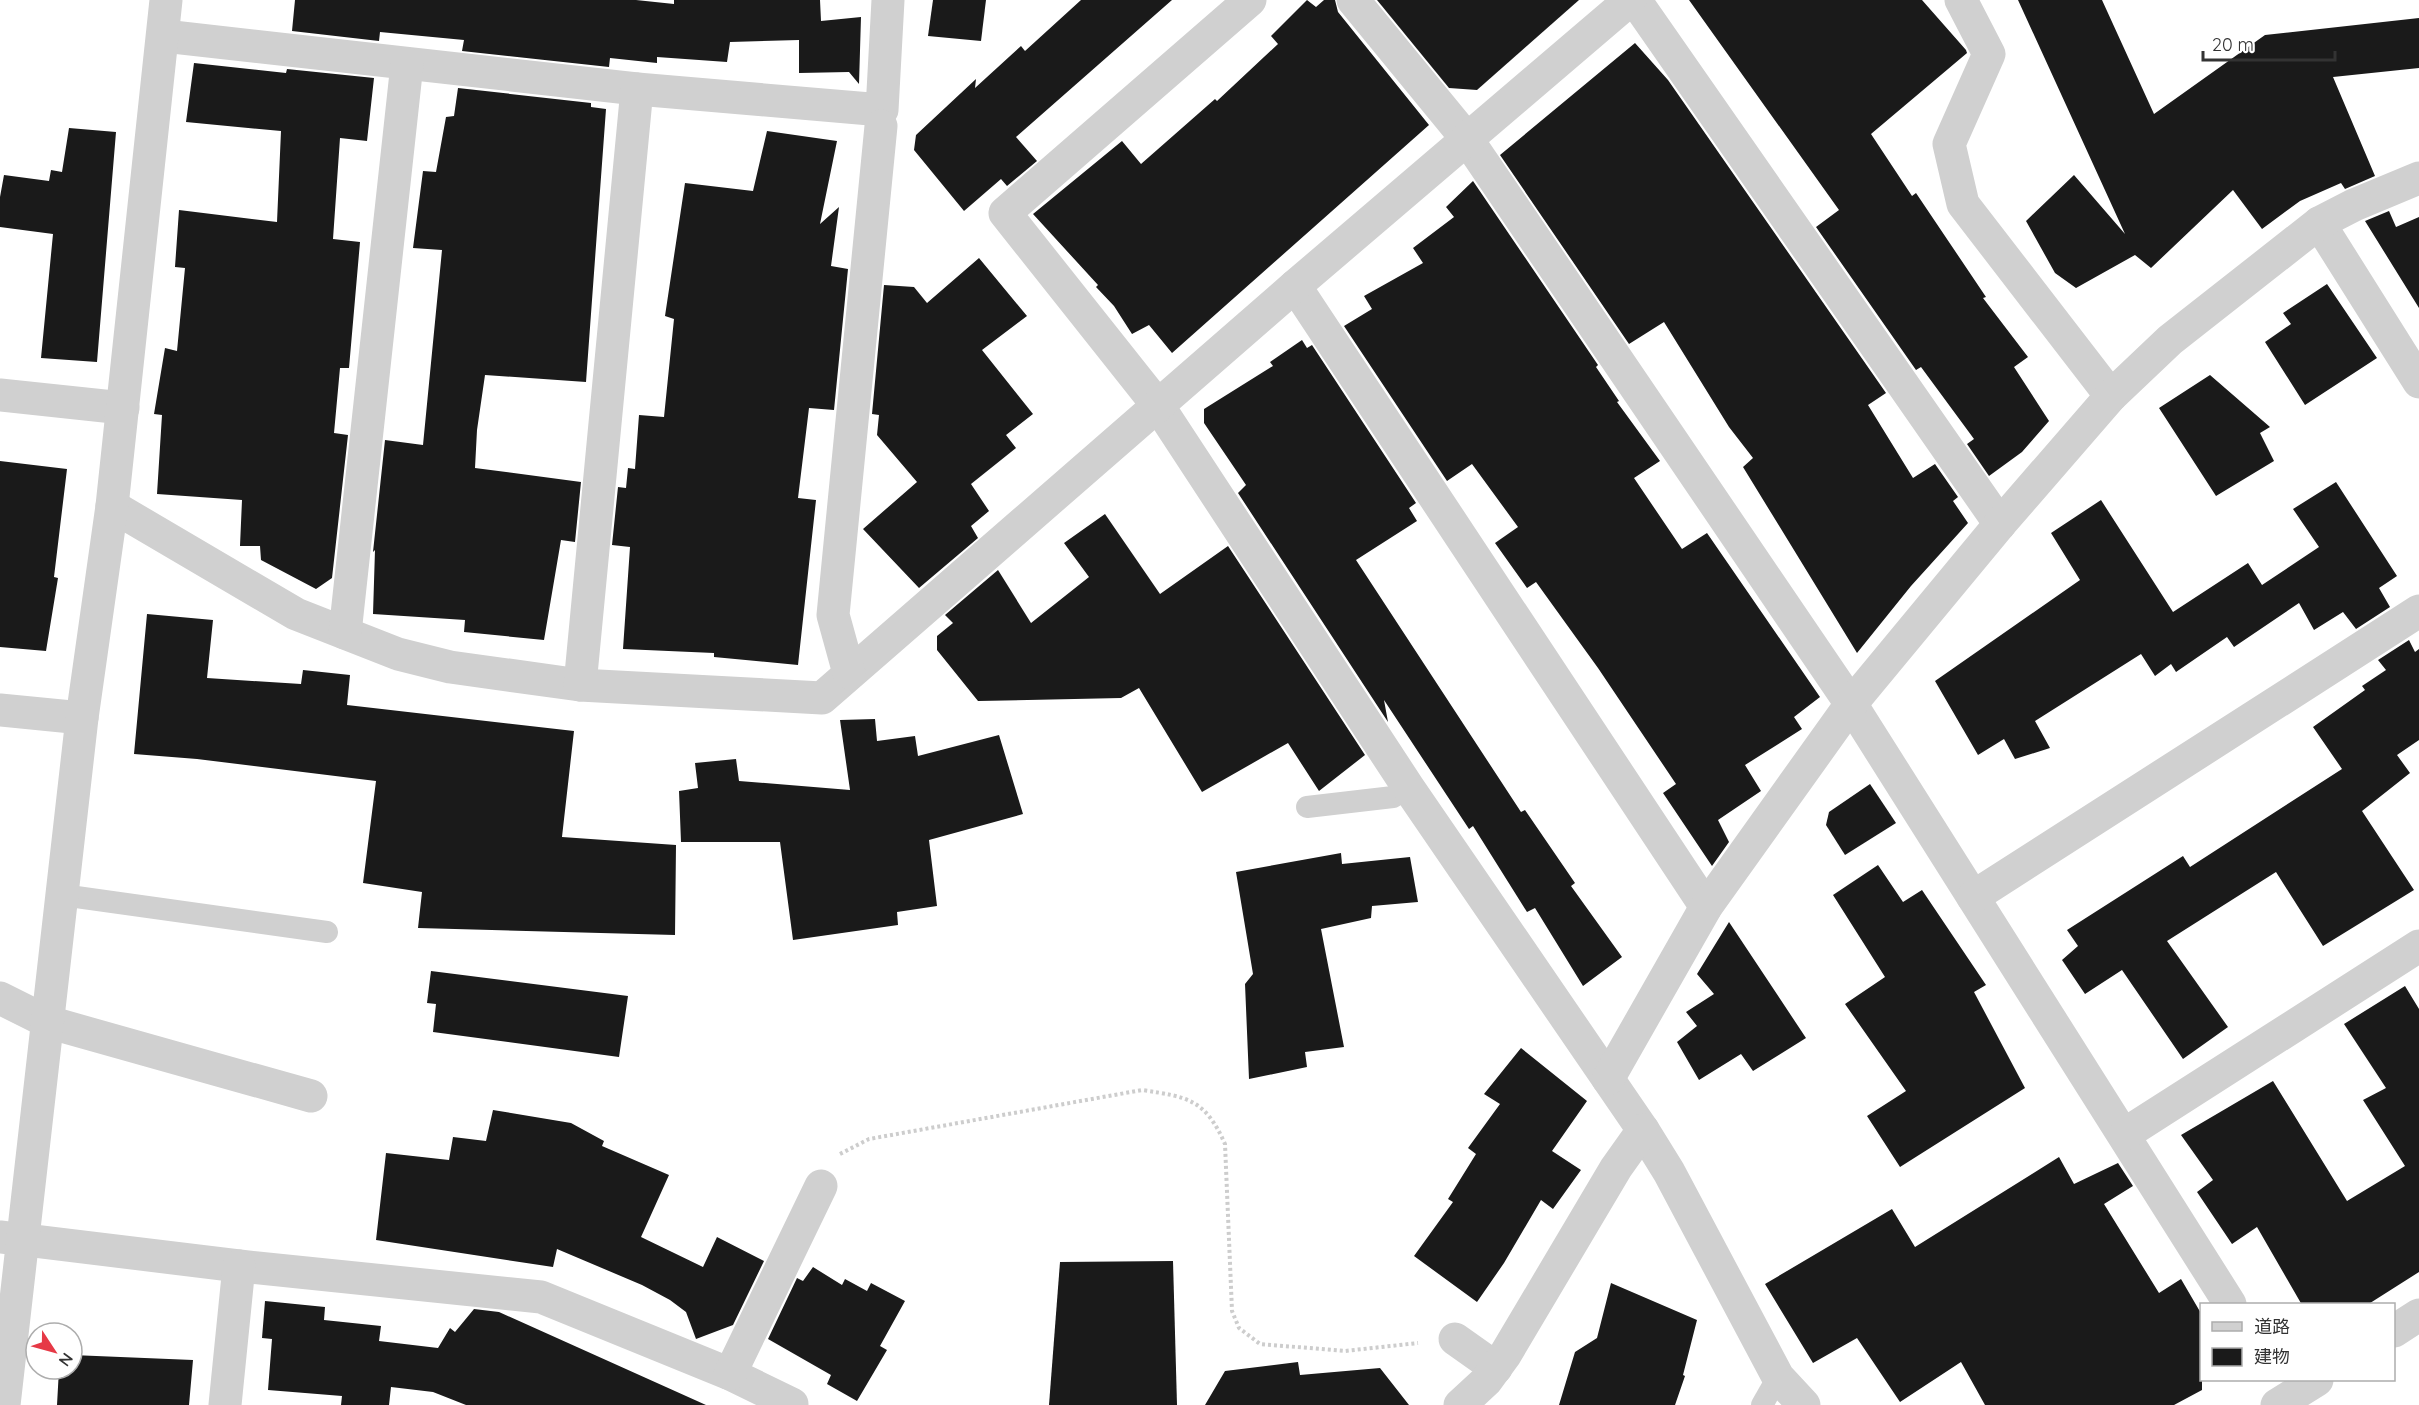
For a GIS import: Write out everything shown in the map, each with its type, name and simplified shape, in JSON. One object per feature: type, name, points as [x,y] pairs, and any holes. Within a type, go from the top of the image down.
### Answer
[{"type":"street","points":[[4,1405],[12,1238],[48,1022],[82,718],[112,506],[164,36],[166,0]]},
{"type":"street","points":[[164,36],[637,89],[882,110],[888,0]]},
{"type":"street","points":[[1250,0],[1005,213],[1159,407],[1408,787],[1643,1130],[1669,1172],[1778,1377],[1804,1405]]},
{"type":"street","points":[[1353,0],[1467,139],[1851,704],[2125,1134],[2229,1303]]},
{"type":"street","points":[[112,506],[296,614],[398,654],[450,667],[579,685],[822,698],[1159,407],[1295,286],[1630,0]]},
{"type":"street","points":[[1635,0],[2000,524]]},
{"type":"street","points":[[1961,0],[1989,54],[1949,144],[1963,204],[2111,396]]},
{"type":"street","points":[[345,633],[407,64]]},
{"type":"street","points":[[579,685],[637,89]]},
{"type":"street","points":[[849,673],[833,615],[881,126]]},
{"type":"street","points":[[1608,1079],[1706,908],[1851,704],[2000,524],[2111,396],[2170,340],[2319,223],[2354,205],[2419,178]]},
{"type":"street","points":[[2319,223],[2419,382]]},
{"type":"street","points":[[1295,286],[1706,908]]},
{"type":"street","points":[[0,395],[123,408]]},
{"type":"street","points":[[1973,897],[2419,611]]},
{"type":"street","points":[[0,710],[82,718]]},
{"type":"street","points":[[2125,1134],[2419,946]]},
{"type":"street","points":[[0,998],[48,1022],[311,1096]]},
{"type":"street","points":[[1460,1405],[1486,1382],[1496,1368],[1616,1168],[1643,1130]]},
{"type":"street","points":[[730,1374],[821,1185]]},
{"type":"street","points":[[12,1238],[240,1266],[541,1297],[730,1374],[792,1404]]},
{"type":"street","points":[[225,1405],[240,1266]]},
{"type":"street","points":[[2395,1330],[2419,1315]]},
{"type":"street","points":[[1455,1339],[1496,1368]]},
{"type":"street","points":[[2280,1394],[2314,1381]]},
{"type":"lane","points":[[1307,807],[1394,796],[1408,787]]},
{"type":"lane","points":[[62,895],[327,932]]},
{"type":"lane","points":[[1762,1405],[1778,1377]]},
{"type":"path","points":[[821,1185],[842,1152],[869,1139],[1142,1090],[1174,1095],[1200,1105],[1215,1121],[1225,1144],[1232,1311],[1239,1328],[1260,1344],[1346,1351],[1455,1339]]},
{"type":"building","points":[[295,0],[636,0],[674,4],[674,0],[820,0],[821,21],[861,17],[859,84],[849,72],[799,73],[799,40],[730,42],[727,62],[657,57],[657,63],[610,58],[609,67],[462,51],[464,40],[380,32],[379,41],[292,31]]},
{"type":"building","points":[[933,0],[986,0],[981,41],[928,36]]},
{"type":"building","points":[[1081,0],[1172,0],[1016,137],[1037,161],[1007,186],[1001,179],[964,211],[914,150],[916,135],[976,79],[975,88],[1021,46],[1025,51]]},
{"type":"building","points":[[1307,0],[1316,7],[1324,0],[1335,0],[1338,12],[1429,125],[1172,353],[1149,325],[1132,334],[1114,306],[1096,287],[1098,285],[1033,214],[1122,141],[1141,164],[1215,99],[1217,101],[1278,44],[1271,36]]},
{"type":"building","points":[[1377,0],[1579,0],[1477,90],[1449,88]]},
{"type":"building","points":[[1689,0],[1922,0],[1966,50],[1967,53],[1871,134],[1912,196],[1916,193],[1986,297],[1983,298],[2028,357],[2014,367],[2049,421],[2022,452],[1989,476],[1967,444],[1974,439],[1921,367],[1916,370],[1816,227],[1839,210]]},
{"type":"building","points":[[2018,0],[2102,0],[2154,114],[2265,35],[2419,18],[2419,68],[2333,77],[2375,176],[2345,189],[2341,183],[2300,201],[2262,229],[2233,190],[2151,268],[2135,255],[2076,288],[2055,273],[2026,221],[2074,175],[2125,234]]},
{"type":"building","points":[[1635,43],[1668,80],[1886,393],[1868,405],[1913,478],[1935,464],[1958,497],[1953,501],[1968,523],[1911,586],[1857,653],[1743,467],[1753,458],[1729,427],[1664,322],[1629,344],[1500,155]]},
{"type":"building","points":[[194,63],[286,73],[287,69],[374,78],[367,141],[340,138],[333,239],[360,242],[349,368],[340,368],[334,433],[348,435],[332,578],[316,589],[261,560],[260,546],[240,546],[242,500],[157,494],[162,415],[154,414],[165,348],[177,351],[185,268],[175,267],[179,210],[277,222],[281,131],[186,122]]},
{"type":"building","points":[[458,88],[591,103],[591,107],[606,109],[586,382],[485,375],[477,430],[475,468],[581,482],[575,542],[561,540],[544,640],[464,632],[465,620],[373,614],[375,550],[373,552],[385,440],[423,445],[442,250],[413,248],[423,171],[436,172],[446,117],[454,116]]},
{"type":"building","points":[[69,128],[116,132],[97,362],[41,358],[53,234],[0,227],[0,197],[4,175],[49,181],[51,170],[62,172]]},
{"type":"building","points":[[767,131],[837,141],[820,224],[839,207],[831,266],[848,269],[834,410],[809,408],[798,498],[816,500],[798,665],[714,657],[714,653],[623,649],[630,547],[612,545],[618,487],[626,488],[628,468],[635,469],[639,415],[664,417],[674,319],[665,316],[685,183],[753,191]]},
{"type":"building","points":[[1473,181],[1598,365],[1596,367],[1619,401],[1617,402],[1660,461],[1634,478],[1682,549],[1707,533],[1820,697],[1794,717],[1802,729],[1745,765],[1761,791],[1718,820],[1729,842],[1712,866],[1663,793],[1676,784],[1598,668],[1536,582],[1527,588],[1495,543],[1518,527],[1472,464],[1447,481],[1344,326],[1372,309],[1364,296],[1423,263],[1413,248],[1454,217],[1446,207]]},
{"type":"building","points":[[2389,211],[2396,227],[2419,217],[2419,308],[2365,221]]},
{"type":"building","points":[[979,258],[1027,316],[982,350],[1033,414],[1006,435],[1016,448],[971,484],[989,511],[971,526],[978,538],[919,588],[863,529],[917,482],[877,435],[879,415],[872,414],[884,285],[914,287],[927,303]]},
{"type":"building","points":[[2327,284],[2377,358],[2305,405],[2265,342],[2291,324],[2283,313]]},
{"type":"building","points":[[1302,340],[1307,348],[1312,345],[1416,503],[1409,508],[1417,521],[1356,560],[1521,812],[1525,810],[1575,883],[1571,886],[1622,957],[1583,986],[1535,908],[1527,912],[1473,826],[1469,829],[1384,700],[1388,722],[1238,493],[1246,485],[1204,423],[1204,409],[1273,366],[1270,362]]},
{"type":"building","points":[[2210,375],[2270,427],[2260,433],[2274,461],[2216,496],[2159,408]]},
{"type":"building","points":[[0,461],[67,469],[54,577],[58,578],[46,651],[0,647]]},
{"type":"building","points":[[2336,482],[2397,576],[2379,588],[2390,607],[2356,629],[2343,612],[2314,630],[2299,603],[2234,647],[2227,637],[2176,672],[2171,664],[2155,676],[2141,654],[2035,721],[2050,748],[2015,759],[2004,739],[1978,755],[1935,681],[2080,580],[2051,533],[2101,500],[2173,612],[2248,563],[2262,585],[2319,547],[2293,509]]},
{"type":"building","points":[[1105,514],[1160,594],[1228,546],[1365,755],[1319,791],[1288,743],[1202,792],[1139,688],[1121,698],[978,701],[937,650],[937,636],[953,623],[945,615],[998,570],[1031,623],[1089,577],[1064,543]]},
{"type":"building","points":[[147,614],[213,620],[207,678],[301,684],[303,670],[350,675],[347,705],[574,731],[562,837],[676,845],[675,935],[418,928],[422,892],[363,883],[376,781],[197,759],[134,754]]},
{"type":"building","points":[[2409,640],[2415,652],[2419,649],[2419,740],[2397,755],[2410,773],[2362,811],[2414,890],[2323,946],[2276,872],[2167,941],[2228,1027],[2183,1059],[2122,970],[2085,994],[2062,960],[2078,946],[2067,930],[2183,856],[2190,867],[2342,769],[2313,727],[2365,690],[2362,686],[2386,670],[2378,660]]},
{"type":"building","points":[[875,719],[877,741],[915,736],[918,756],[999,735],[1023,814],[929,840],[937,906],[897,912],[898,925],[793,940],[780,842],[681,842],[679,791],[698,788],[695,763],[736,759],[739,781],[850,790],[840,720]]},
{"type":"building","points":[[1870,784],[1896,823],[1845,855],[1826,825],[1829,812]]},
{"type":"building","points":[[1341,853],[1342,864],[1410,857],[1418,902],[1372,906],[1371,918],[1321,929],[1344,1047],[1305,1052],[1307,1067],[1249,1079],[1245,984],[1253,974],[1236,872]]},
{"type":"building","points":[[1878,865],[1903,902],[1922,890],[1986,985],[1974,992],[2025,1088],[1900,1167],[1867,1116],[1906,1091],[1845,1004],[1885,977],[1833,895]]},
{"type":"building","points":[[1729,922],[1806,1038],[1753,1071],[1741,1054],[1699,1080],[1677,1042],[1697,1026],[1686,1012],[1714,994],[1697,974]]},
{"type":"building","points":[[431,971],[628,996],[619,1057],[433,1032],[436,1004],[427,1003]]},
{"type":"building","points":[[2405,986],[2419,1009],[2419,1272],[2370,1303],[2301,1303],[2257,1227],[2232,1244],[2197,1192],[2213,1180],[2181,1135],[2273,1081],[2347,1201],[2405,1166],[2363,1100],[2386,1088],[2344,1024]]},
{"type":"building","points":[[1521,1048],[1587,1101],[1552,1151],[1581,1170],[1553,1209],[1541,1200],[1504,1263],[1477,1302],[1414,1256],[1453,1202],[1448,1199],[1476,1154],[1468,1148],[1500,1104],[1484,1094]]},
{"type":"building","points":[[493,1110],[571,1123],[604,1141],[602,1146],[669,1175],[641,1237],[703,1267],[717,1237],[764,1261],[733,1325],[696,1339],[686,1312],[670,1300],[642,1285],[557,1249],[553,1267],[376,1240],[386,1153],[449,1160],[453,1137],[486,1141]]},
{"type":"building","points":[[2059,1157],[2074,1184],[2118,1163],[2133,1186],[2104,1204],[2159,1293],[2181,1279],[2200,1312],[2202,1390],[2174,1405],[1985,1405],[1961,1362],[1900,1402],[1857,1338],[1813,1363],[1765,1284],[1892,1209],[1915,1247]]},
{"type":"building","points":[[1173,1261],[1177,1405],[1049,1405],[1060,1262]]},
{"type":"building","points":[[813,1267],[842,1285],[845,1279],[867,1291],[871,1283],[905,1301],[880,1346],[887,1350],[857,1401],[827,1384],[831,1375],[768,1339],[797,1278],[803,1281]]},
{"type":"building","points":[[1611,1283],[1697,1320],[1683,1375],[1685,1376],[1675,1405],[1559,1405],[1575,1352],[1597,1338]]},
{"type":"building","points":[[265,1301],[325,1307],[324,1320],[381,1326],[379,1341],[438,1348],[450,1328],[455,1332],[474,1309],[499,1312],[706,1405],[466,1405],[433,1392],[391,1387],[389,1405],[341,1405],[342,1396],[268,1390],[272,1339],[262,1338]]},
{"type":"building","points":[[84,1355],[193,1360],[189,1405],[57,1405],[58,1381],[84,1381]]},
{"type":"building","points":[[1298,1362],[1300,1375],[1380,1368],[1409,1405],[1205,1405],[1225,1371]]}]
